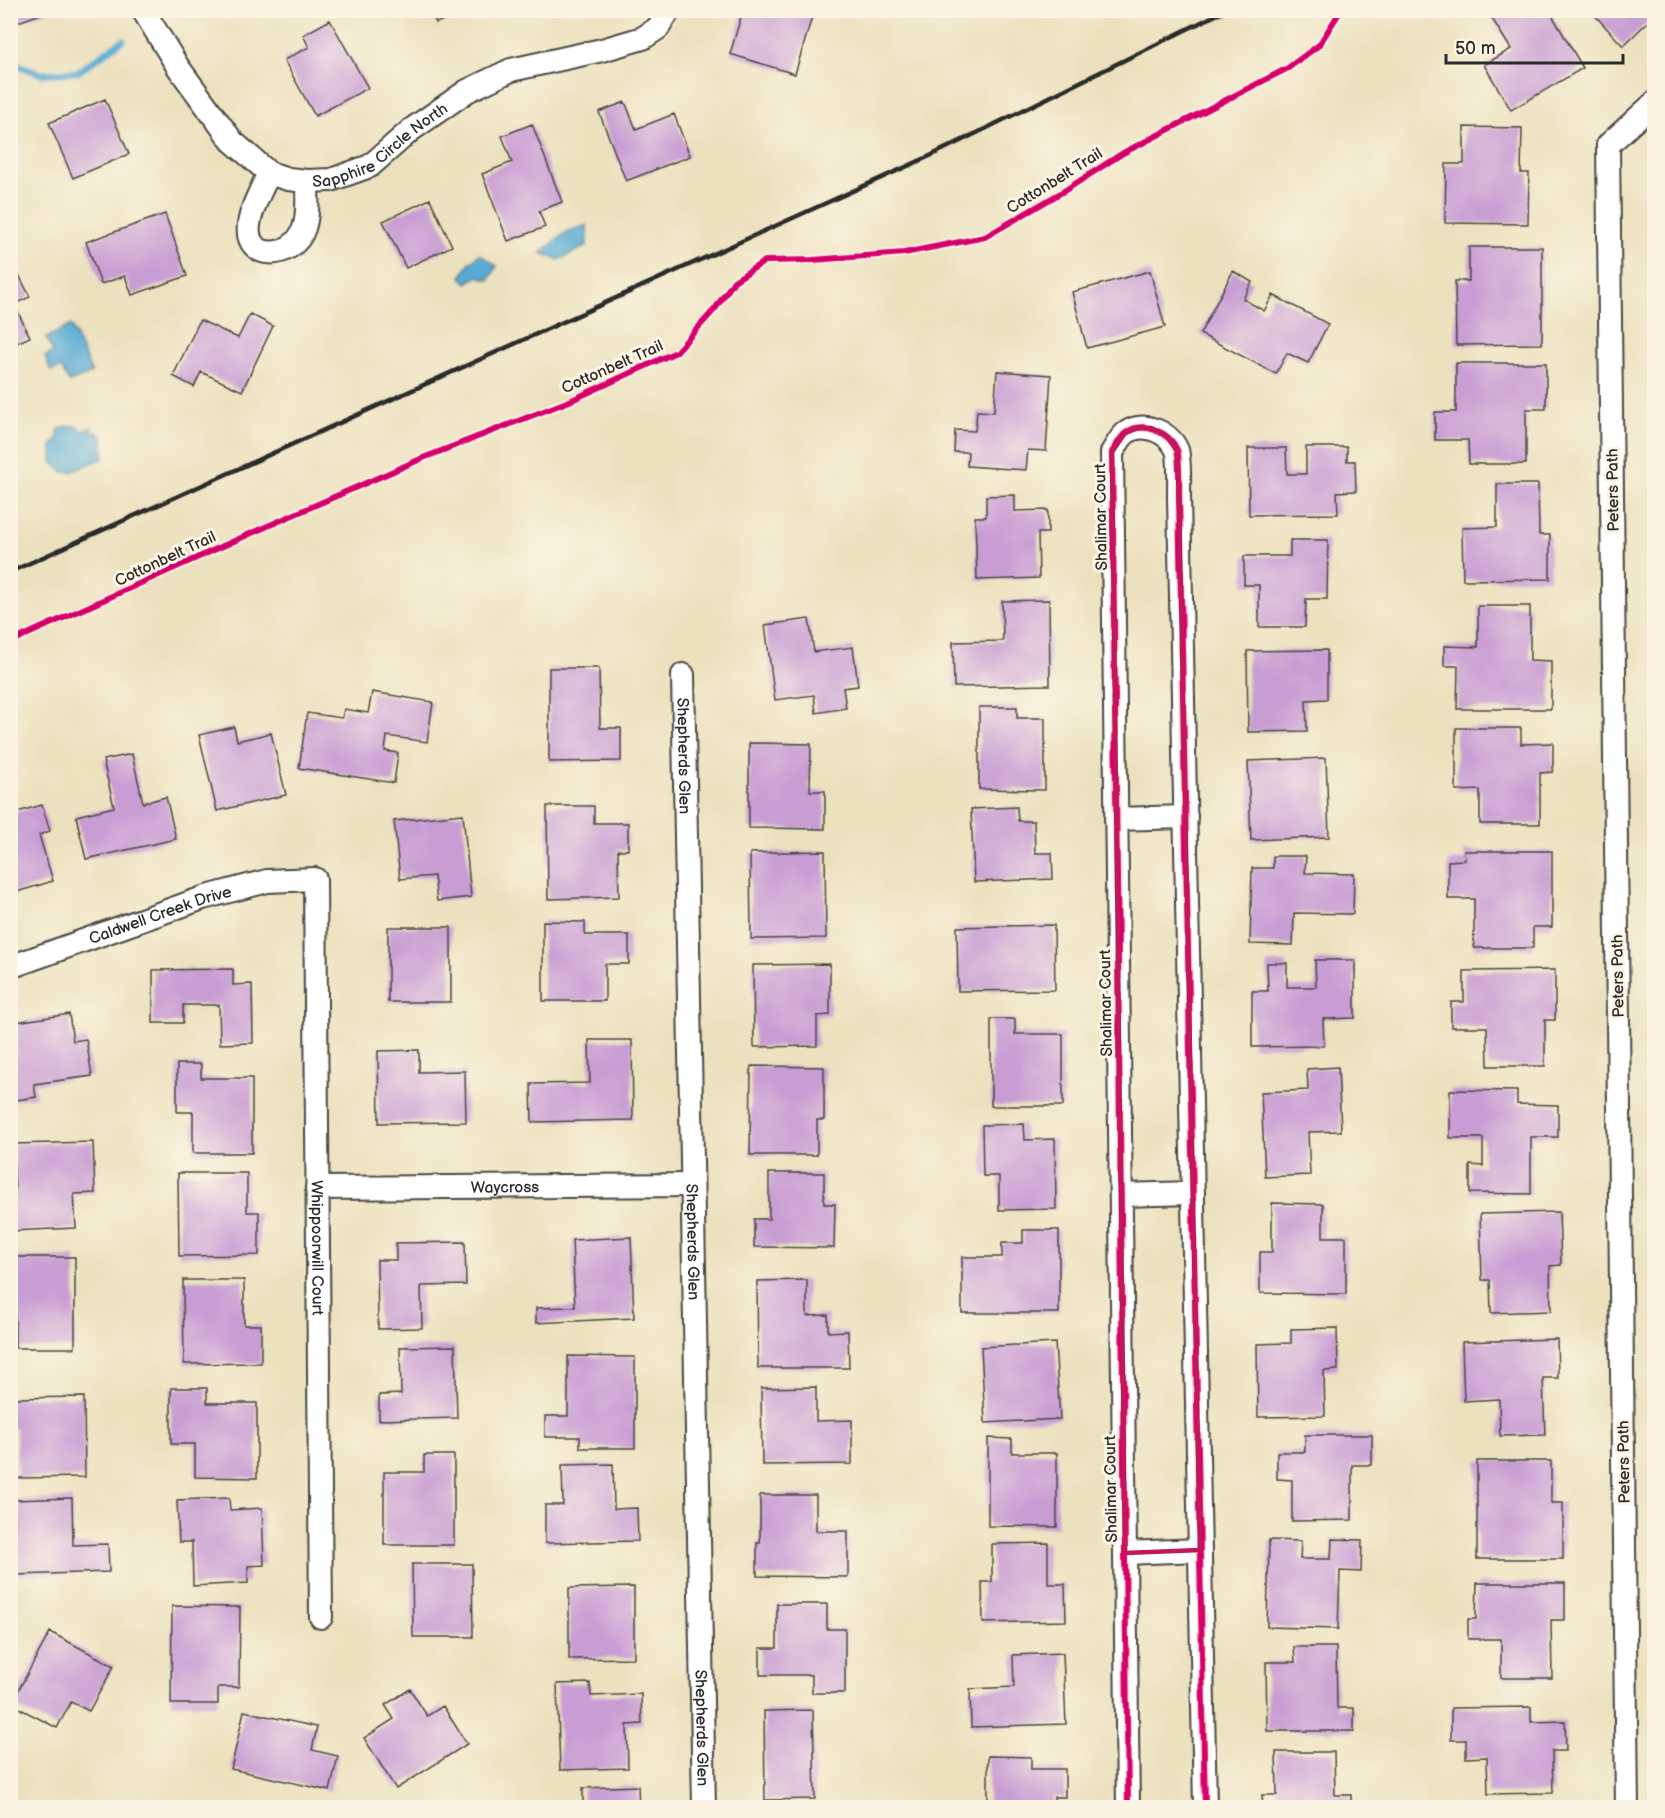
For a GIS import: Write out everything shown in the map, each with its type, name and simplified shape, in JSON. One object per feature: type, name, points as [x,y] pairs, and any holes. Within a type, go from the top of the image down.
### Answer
[{"type":"street","name":"Sapphire Circle North","points":[[143,10],[178,67],[232,141],[269,173],[288,179],[307,181],[331,180],[370,166],[411,130],[466,91],[511,70],[602,50],[643,38],[658,28],[669,10]]},
{"type":"street","name":"Peters Path","points":[[1627,1808],[1608,145],[1654,103]]},
{"type":"street","points":[[269,173],[248,226],[249,236],[255,246],[264,252],[275,253],[286,250],[297,242],[304,229],[307,181]]},
{"type":"street","name":"Shalimar Court","points":[[1128,1808],[1112,452],[1125,433],[1138,428],[1151,428],[1167,436],[1177,451],[1179,497],[1205,1808]]},
{"type":"street","name":"Shepherds Glen","points":[[683,675],[704,1808]]},
{"type":"street","points":[[1116,819],[1186,817]]},
{"type":"street","name":"Caldwell Creek Drive","points":[[10,967],[203,898],[267,881],[315,879]]},
{"type":"street","name":"Whippoorwill Court","points":[[315,879],[321,1617]]},
{"type":"street","name":"Waycross","points":[[317,1188],[692,1185]]},
{"type":"street","points":[[1121,1195],[1193,1193]]},
{"type":"street","name":"Shalimar Court","points":[[1125,1553],[1200,1550]]},
{"type":"highlighted area","points":[[1138,428],[1151,428],[1167,436],[1177,451],[1179,497],[1200,1550],[1125,1553],[1112,452],[1125,433]]},
{"type":"water","points":[[587,225],[587,246],[559,260],[541,253],[568,231]]},
{"type":"water","points":[[480,254],[497,266],[489,280],[478,276],[467,283],[461,277],[470,262]]},
{"type":"water","points":[[71,325],[92,373],[69,382],[61,368],[51,371],[45,357],[53,352],[46,338]]},
{"type":"water","points":[[67,426],[77,426],[82,431],[92,427],[92,432],[97,432],[103,438],[104,458],[71,472],[63,472],[52,462],[52,445],[58,439],[58,430]]},
{"type":"building","points":[[10,10],[49,10],[49,11],[10,25]]},
{"type":"building","points":[[431,10],[458,10],[459,14],[436,23]]},
{"type":"building","points":[[743,10],[814,10],[795,74],[730,54]]},
{"type":"building","points":[[1503,10],[1517,10],[1519,15],[1527,10],[1549,10],[1583,68],[1511,110],[1484,65],[1511,49],[1491,17]]},
{"type":"building","points":[[1590,10],[1654,10],[1654,16],[1623,46]]},
{"type":"building","points":[[330,20],[368,88],[315,116],[284,60],[309,47],[303,35]]},
{"type":"building","points":[[105,99],[129,154],[73,178],[49,123]]},
{"type":"building","points":[[625,102],[636,129],[674,114],[690,156],[626,181],[599,112]]},
{"type":"building","points":[[532,124],[562,202],[539,211],[545,227],[508,241],[482,174],[512,162],[502,136]]},
{"type":"building","points":[[1464,127],[1522,128],[1521,173],[1529,173],[1528,224],[1445,223],[1446,164],[1464,164]]},
{"type":"building","points":[[430,199],[452,246],[406,268],[383,221]]},
{"type":"building","points":[[165,214],[187,276],[132,295],[125,276],[101,284],[86,242]]},
{"type":"building","points":[[1469,247],[1542,247],[1542,344],[1456,345],[1455,281],[1469,281]]},
{"type":"building","points":[[1150,271],[1165,327],[1087,348],[1072,292]]},
{"type":"building","points":[[1233,271],[1252,282],[1243,299],[1264,311],[1273,295],[1328,324],[1308,363],[1287,353],[1276,374],[1200,334]]},
{"type":"building","points":[[18,273],[30,297],[14,304],[30,337],[10,346],[10,277]]},
{"type":"building","points":[[250,314],[273,326],[242,391],[201,372],[194,387],[173,376],[200,320],[238,338]]},
{"type":"building","points":[[1456,363],[1546,363],[1546,409],[1526,409],[1526,464],[1469,464],[1468,440],[1435,440],[1435,412],[1456,412]]},
{"type":"building","points":[[997,371],[1051,375],[1046,451],[1028,450],[1026,470],[967,466],[968,452],[954,452],[955,430],[975,431],[977,411],[994,412]]},
{"type":"building","points":[[1306,447],[1347,447],[1347,461],[1355,461],[1356,491],[1337,492],[1338,514],[1249,515],[1248,448],[1286,448],[1287,474],[1306,474]]},
{"type":"building","points":[[1497,484],[1538,484],[1539,535],[1550,535],[1550,579],[1463,580],[1462,528],[1497,527]]},
{"type":"building","points":[[1015,495],[1015,511],[1048,510],[1048,533],[1038,533],[1039,578],[977,580],[975,517],[986,517],[986,496]]},
{"type":"building","points":[[1290,540],[1328,540],[1327,599],[1306,599],[1305,627],[1259,627],[1259,585],[1244,585],[1244,556],[1290,556]]},
{"type":"building","points":[[1049,600],[1050,685],[954,687],[953,642],[1003,641],[1002,601]]},
{"type":"building","points":[[1478,606],[1530,606],[1530,660],[1551,661],[1551,709],[1457,709],[1458,666],[1444,666],[1444,646],[1478,647]]},
{"type":"building","points":[[809,619],[814,652],[853,647],[858,686],[843,688],[846,708],[816,713],[814,695],[775,700],[765,625]]},
{"type":"building","points":[[1327,650],[1327,699],[1306,700],[1307,731],[1248,732],[1247,651]]},
{"type":"building","points":[[549,668],[599,668],[600,728],[621,728],[621,761],[549,762]]},
{"type":"building","points":[[372,692],[433,702],[427,742],[387,736],[385,751],[398,753],[394,783],[299,768],[307,713],[342,718],[344,709],[368,713]]},
{"type":"building","points":[[979,707],[1017,707],[1017,718],[1045,718],[1045,790],[979,789]]},
{"type":"building","points":[[234,727],[237,741],[271,733],[286,795],[217,811],[199,735]]},
{"type":"building","points":[[1456,728],[1521,728],[1521,744],[1553,743],[1553,772],[1540,773],[1540,824],[1480,824],[1480,790],[1456,791]]},
{"type":"building","points":[[749,743],[811,744],[810,791],[825,791],[825,829],[749,828]]},
{"type":"building","points":[[132,754],[143,803],[166,797],[176,839],[86,859],[76,816],[114,807],[103,760]]},
{"type":"building","points":[[1326,758],[1329,837],[1251,840],[1248,761]]},
{"type":"building","points":[[42,805],[50,831],[39,835],[53,881],[10,894],[10,814]]},
{"type":"building","points":[[547,806],[594,806],[594,823],[628,823],[628,850],[618,850],[619,897],[548,899]]},
{"type":"building","points":[[1017,807],[1018,821],[1034,821],[1035,853],[1052,853],[1053,879],[974,882],[971,809]]},
{"type":"building","points":[[463,814],[471,897],[437,901],[434,876],[400,879],[394,821]]},
{"type":"building","points":[[825,851],[826,938],[751,939],[750,853]]},
{"type":"building","points":[[1464,851],[1552,851],[1552,927],[1533,927],[1533,948],[1474,948],[1474,899],[1448,899],[1448,861],[1465,860]]},
{"type":"building","points":[[1273,856],[1306,856],[1305,873],[1354,874],[1353,914],[1294,913],[1293,945],[1250,944],[1252,868],[1273,868]]},
{"type":"building","points":[[543,921],[585,922],[585,935],[629,935],[629,964],[605,964],[605,1001],[543,1001]]},
{"type":"building","points":[[1054,925],[1055,990],[958,991],[957,927]]},
{"type":"building","points":[[388,927],[451,927],[451,1002],[388,1002]]},
{"type":"building","points":[[1315,960],[1355,960],[1355,1018],[1323,1019],[1324,1046],[1252,1047],[1252,991],[1268,991],[1267,963],[1287,963],[1287,987],[1316,987]]},
{"type":"building","points":[[830,964],[830,1015],[817,1016],[817,1046],[754,1047],[753,965]]},
{"type":"building","points":[[233,969],[233,985],[252,984],[253,1043],[220,1044],[219,1005],[183,1005],[183,1023],[153,1023],[153,970]]},
{"type":"building","points":[[1555,970],[1555,1020],[1545,1020],[1545,1066],[1488,1066],[1487,1027],[1451,1027],[1451,1002],[1464,1002],[1464,971]]},
{"type":"building","points":[[69,1014],[73,1041],[86,1039],[92,1076],[34,1084],[36,1097],[10,1101],[10,1023]]},
{"type":"building","points":[[991,1019],[1015,1019],[1015,1034],[1063,1034],[1063,1106],[991,1106]]},
{"type":"building","points":[[589,1040],[632,1040],[633,1120],[532,1122],[531,1084],[590,1083]]},
{"type":"building","points":[[419,1050],[419,1072],[465,1071],[466,1122],[379,1123],[378,1051]]},
{"type":"building","points":[[177,1064],[201,1064],[201,1078],[252,1078],[252,1153],[193,1153],[193,1112],[177,1112]]},
{"type":"building","points":[[751,1066],[824,1067],[824,1120],[817,1120],[817,1155],[750,1155]]},
{"type":"building","points":[[1338,1067],[1341,1131],[1308,1132],[1310,1175],[1265,1177],[1261,1092],[1308,1090],[1307,1069]]},
{"type":"building","points":[[1450,1090],[1517,1091],[1517,1104],[1558,1105],[1558,1137],[1531,1137],[1531,1194],[1470,1193],[1470,1165],[1483,1166],[1483,1138],[1450,1138]]},
{"type":"building","points":[[1024,1124],[1025,1140],[1055,1139],[1056,1209],[999,1210],[999,1176],[983,1176],[982,1125]]},
{"type":"building","points":[[93,1142],[95,1193],[74,1194],[76,1228],[10,1231],[10,1191],[15,1191],[13,1144]]},
{"type":"building","points":[[178,1173],[247,1173],[247,1212],[259,1212],[259,1255],[179,1256]]},
{"type":"building","points":[[769,1173],[824,1173],[824,1204],[835,1204],[834,1248],[754,1247],[754,1219],[769,1219]]},
{"type":"building","points":[[1272,1203],[1323,1204],[1323,1237],[1346,1237],[1346,1294],[1260,1293],[1260,1252],[1272,1252]]},
{"type":"building","points":[[1559,1212],[1561,1265],[1550,1266],[1551,1311],[1491,1313],[1490,1280],[1482,1280],[1480,1214]]},
{"type":"building","points":[[1023,1230],[1059,1230],[1059,1313],[962,1313],[962,1257],[1002,1257],[1002,1243],[1023,1243]]},
{"type":"building","points":[[631,1237],[634,1318],[536,1323],[536,1308],[575,1307],[572,1240]]},
{"type":"building","points":[[465,1242],[466,1285],[421,1286],[422,1328],[378,1329],[377,1260],[396,1260],[396,1243]]},
{"type":"building","points":[[15,1257],[75,1257],[75,1348],[15,1348]]},
{"type":"building","points":[[183,1280],[244,1280],[244,1325],[261,1325],[261,1363],[184,1364]]},
{"type":"building","points":[[807,1280],[807,1316],[828,1315],[828,1332],[848,1331],[849,1368],[758,1368],[757,1281]]},
{"type":"building","points":[[1337,1328],[1338,1370],[1324,1371],[1325,1416],[1258,1417],[1257,1344],[1291,1343],[1291,1329]]},
{"type":"building","points":[[1557,1339],[1558,1378],[1543,1378],[1545,1435],[1500,1436],[1499,1399],[1464,1401],[1462,1342]]},
{"type":"building","points":[[1055,1343],[1060,1419],[985,1423],[981,1347]]},
{"type":"building","points":[[455,1346],[457,1418],[379,1420],[379,1395],[401,1394],[400,1347]]},
{"type":"building","points":[[568,1356],[635,1357],[635,1448],[580,1448],[580,1437],[545,1437],[545,1416],[568,1416]]},
{"type":"building","points":[[816,1387],[816,1421],[852,1420],[852,1464],[762,1465],[761,1388]]},
{"type":"building","points":[[171,1388],[207,1388],[207,1403],[257,1403],[257,1478],[195,1477],[195,1444],[171,1444]]},
{"type":"building","points":[[84,1397],[85,1477],[17,1478],[16,1428],[10,1428],[10,1398]]},
{"type":"building","points":[[1305,1435],[1372,1435],[1372,1465],[1352,1465],[1352,1520],[1292,1521],[1292,1480],[1277,1479],[1277,1452],[1305,1452]]},
{"type":"building","points":[[988,1438],[1012,1439],[1012,1453],[1057,1453],[1057,1527],[988,1526]]},
{"type":"building","points":[[424,1455],[454,1455],[454,1545],[384,1545],[384,1472],[424,1472]]},
{"type":"building","points":[[1477,1461],[1551,1461],[1551,1503],[1563,1503],[1563,1559],[1477,1559]]},
{"type":"building","points":[[613,1464],[614,1509],[637,1508],[638,1541],[545,1543],[545,1505],[563,1505],[562,1465]]},
{"type":"building","points":[[760,1495],[816,1495],[816,1531],[848,1531],[848,1577],[757,1576]]},
{"type":"building","points":[[72,1498],[73,1545],[108,1544],[109,1572],[16,1575],[14,1500]]},
{"type":"building","points":[[229,1498],[230,1510],[262,1508],[264,1565],[248,1566],[248,1583],[193,1586],[192,1542],[179,1542],[177,1500]]},
{"type":"building","points":[[1332,1539],[1362,1540],[1361,1572],[1340,1571],[1338,1629],[1267,1627],[1269,1540],[1301,1541],[1300,1559],[1331,1559]]},
{"type":"building","points":[[1048,1543],[1048,1584],[1065,1584],[1066,1621],[983,1623],[982,1582],[992,1582],[992,1544]]},
{"type":"building","points":[[412,1564],[472,1564],[473,1637],[413,1637]]},
{"type":"building","points":[[1477,1583],[1565,1583],[1565,1620],[1551,1620],[1552,1678],[1501,1678],[1501,1639],[1468,1639],[1468,1619],[1476,1619]]},
{"type":"building","points":[[634,1587],[634,1658],[569,1659],[569,1588]]},
{"type":"building","points":[[777,1604],[827,1604],[827,1629],[845,1629],[845,1693],[812,1693],[812,1675],[760,1675],[760,1648],[777,1648]]},
{"type":"building","points":[[172,1606],[240,1607],[239,1687],[218,1687],[218,1704],[171,1704]]},
{"type":"building","points":[[50,1632],[114,1666],[89,1711],[71,1702],[57,1728],[11,1704]]},
{"type":"building","points":[[1294,1647],[1336,1647],[1337,1708],[1354,1708],[1354,1731],[1267,1731],[1266,1662],[1295,1662]]},
{"type":"building","points":[[1063,1653],[1066,1724],[971,1727],[970,1689],[1014,1687],[1013,1655]]},
{"type":"building","points":[[590,1683],[591,1696],[641,1694],[642,1724],[627,1725],[628,1768],[560,1770],[557,1684]]},
{"type":"building","points":[[410,1689],[427,1716],[443,1706],[467,1744],[396,1789],[364,1738],[394,1719],[385,1705]]},
{"type":"building","points":[[1531,1707],[1531,1722],[1565,1721],[1566,1751],[1552,1751],[1553,1793],[1488,1794],[1487,1757],[1466,1758],[1466,1740],[1451,1740],[1451,1708]]},
{"type":"building","points":[[813,1710],[815,1799],[765,1800],[764,1711]]},
{"type":"building","points":[[244,1711],[317,1727],[312,1750],[338,1756],[330,1791],[231,1769]]},
{"type":"building","points":[[1276,1752],[1334,1752],[1335,1795],[1351,1795],[1351,1808],[1263,1808],[1262,1795],[1277,1795]]},
{"type":"building","points":[[988,1756],[1031,1757],[1031,1769],[1065,1769],[1065,1797],[1054,1797],[1054,1808],[988,1808]]},
{"type":"building","points":[[638,1786],[639,1808],[583,1808],[583,1788]]},
{"type":"waterway","points":[[10,62],[41,74],[78,72],[123,40]]},
{"type":"railway","points":[[10,572],[930,156],[1226,10]]},
{"type":"cycle path","name":"Cottonbelt Trail","points":[[10,642],[423,458],[572,400],[676,352],[715,309],[734,281],[765,261],[904,253],[985,237],[1123,153],[1288,68],[1319,45],[1341,10]]},
{"type":"cycle path","points":[[1128,1808],[1112,452],[1124,435],[1133,429],[1140,428],[1155,430],[1168,438],[1177,450],[1179,466],[1205,1808]]}]
